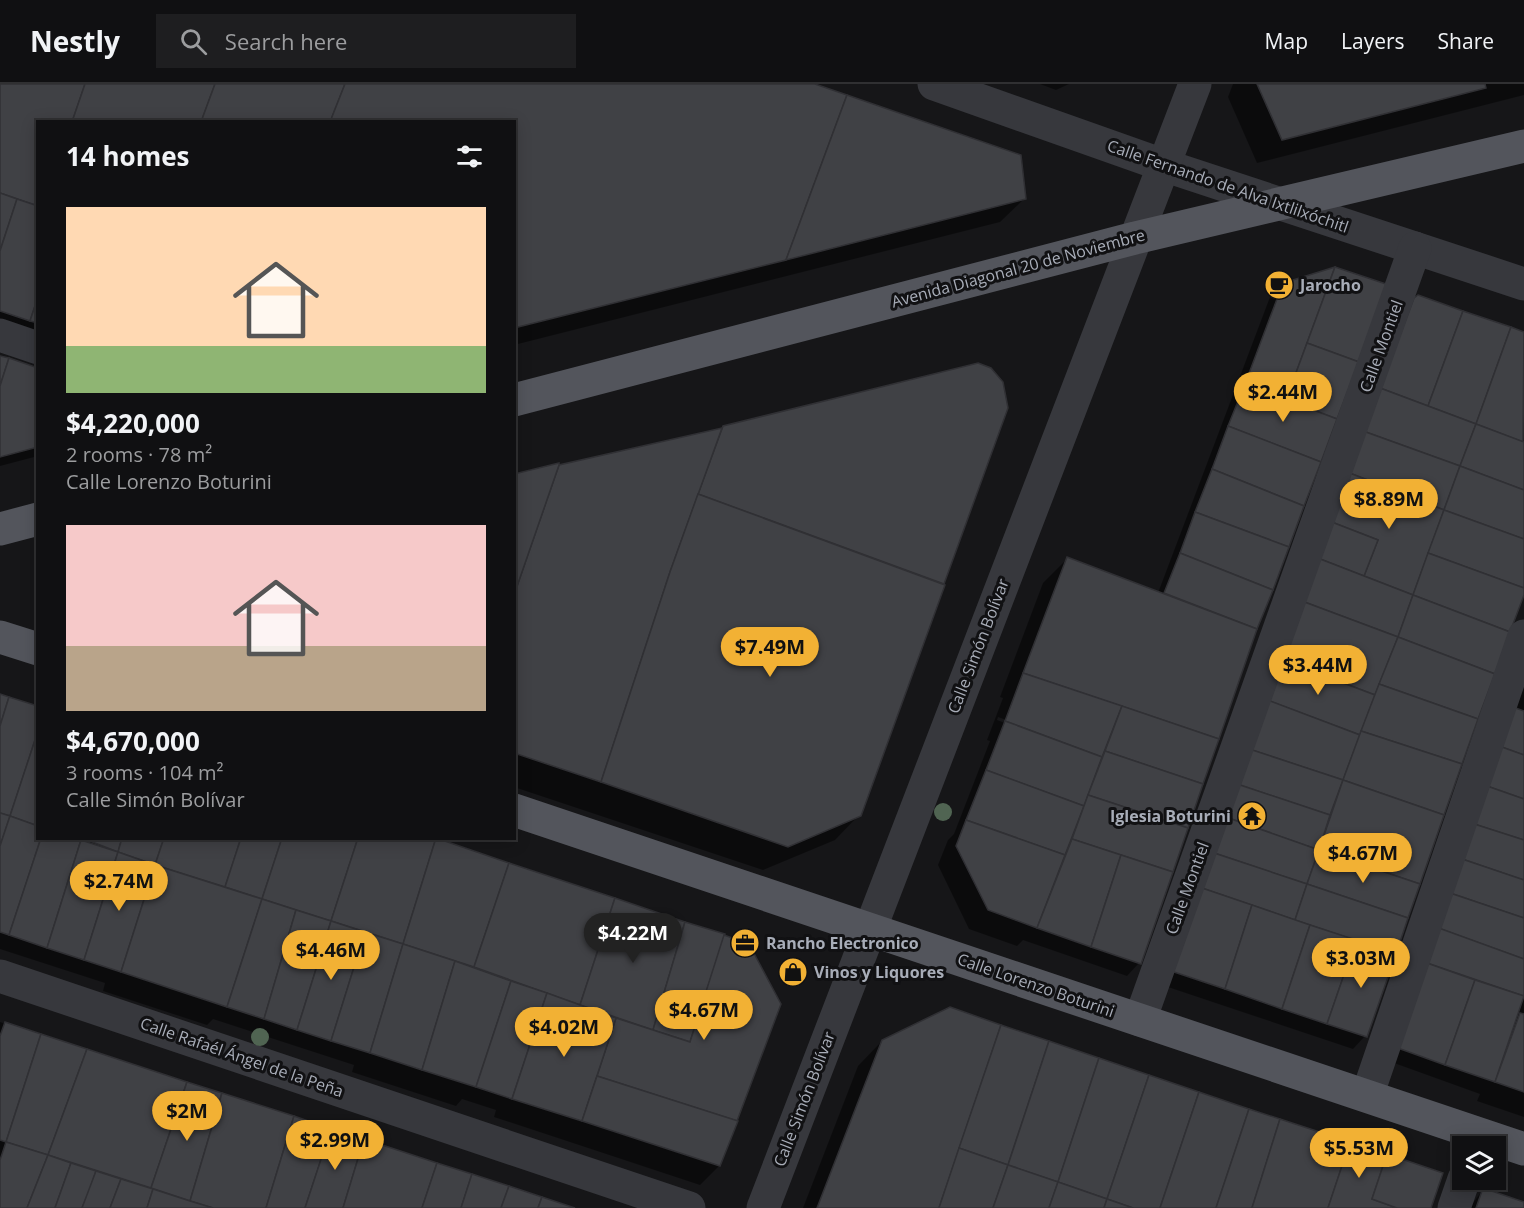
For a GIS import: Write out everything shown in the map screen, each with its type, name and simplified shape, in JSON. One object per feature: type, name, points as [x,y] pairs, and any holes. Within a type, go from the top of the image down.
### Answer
[{"type":"main road","name":"Avenida Diagonal 20 de Noviembre","points":[[516,399],[1136,237],[1524,146]]},
{"type":"main road","points":[[0,528],[36,519]]},
{"type":"main road","points":[[0,637],[36,648]]},
{"type":"main road","name":"Calle Lorenzo Boturini","points":[[516,811],[1367,1096],[1467,1136]]},
{"type":"main road","name":"Calle Lorenzo Boturini","points":[[1506,1146],[1524,1149]]},
{"type":"street","name":"Calle Fernando de Alva Ixtlilxóchitl","points":[[934,84],[1164,165],[1524,284]]},
{"type":"street","name":"Calle Simón Bolívar","points":[[763,1208],[868,929],[1195,84]]},
{"type":"street","name":"Calle Montiel","points":[[1140,1020],[1415,248]]},
{"type":"street","points":[[0,335],[36,347]]},
{"type":"street","points":[[1367,1096],[1524,636]]},
{"type":"street","name":"Calle Rafaél Ángel de la Peña","points":[[0,976],[689,1208]]},
{"type":"street","points":[[1454,1208],[1460,1190]]},
{"type":"building","points":[[0,84],[85,84],[73,120],[36,120],[36,205],[0,193]]},
{"type":"building","points":[[85,84],[215,84],[202,120],[73,120]]},
{"type":"building","points":[[215,84],[345,84],[331,120],[202,120]]},
{"type":"building","points":[[345,84],[815,84],[847,95],[786,260],[516,328],[516,120],[331,120]]},
{"type":"building","points":[[1257,84],[1485,84],[1486,88],[1282,140]]},
{"type":"building","points":[[847,95],[1021,155],[1026,199],[786,260]]},
{"type":"building","points":[[0,193],[17,199],[0,251]]},
{"type":"building","points":[[17,199],[36,205],[36,303],[30,321],[0,311],[0,251]]},
{"type":"building","points":[[1335,267],[1286,400],[1245,384],[1283,283]]},
{"type":"building","points":[[1335,267],[1389,285],[1359,362],[1307,343]]},
{"type":"building","points":[[1418,295],[1463,311],[1428,406],[1380,388],[1414,298]]},
{"type":"building","points":[[36,303],[36,322],[30,321]]},
{"type":"building","points":[[1463,311],[1511,327],[1476,424],[1428,406]]},
{"type":"building","points":[[1511,327],[1524,332],[1523,442],[1476,424]]},
{"type":"building","points":[[1307,343],[1359,362],[1337,419],[1286,400]]},
{"type":"building","points":[[0,356],[9,358],[0,386]]},
{"type":"building","points":[[9,358],[36,367],[36,448],[0,457],[0,386]]},
{"type":"building","points":[[978,363],[991,368],[1003,382],[1008,408],[944,584],[698,494],[723,426]]},
{"type":"building","points":[[1245,384],[1337,419],[1321,462],[1228,426]]},
{"type":"building","points":[[1380,388],[1476,424],[1460,466],[1363,431]]},
{"type":"building","points":[[1476,424],[1524,442],[1524,490],[1460,466]]},
{"type":"building","points":[[1228,426],[1321,462],[1304,506],[1212,469]]},
{"type":"building","points":[[722,428],[670,572],[601,782],[516,754],[516,589],[559,465]]},
{"type":"building","points":[[1363,431],[1460,466],[1444,510],[1347,472]]},
{"type":"building","points":[[559,463],[516,589],[516,474]]},
{"type":"building","points":[[1460,466],[1524,490],[1524,539],[1444,510]]},
{"type":"building","points":[[1212,469],[1304,506],[1289,547],[1195,512]]},
{"type":"building","points":[[1347,472],[1444,510],[1413,595],[1364,576],[1378,540],[1329,521]]},
{"type":"building","points":[[698,494],[945,585],[861,816],[788,847],[601,782]]},
{"type":"building","points":[[1444,510],[1524,539],[1524,588],[1428,553]]},
{"type":"building","points":[[1195,512],[1289,547],[1273,590],[1180,553]]},
{"type":"building","points":[[1329,521],[1378,540],[1364,576],[1315,557]]},
{"type":"building","points":[[1180,553],[1273,590],[1257,629],[1164,593]]},
{"type":"building","points":[[1428,553],[1524,588],[1524,595],[1510,632],[1413,595]]},
{"type":"building","points":[[1067,557],[1257,629],[1219,739],[1023,673]]},
{"type":"building","points":[[1315,557],[1413,595],[1398,637],[1299,600]]},
{"type":"building","points":[[1413,595],[1510,632],[1495,674],[1398,637]]},
{"type":"building","points":[[1299,600],[1398,637],[1375,695],[1277,658]]},
{"type":"building","points":[[1398,637],[1495,674],[1478,719],[1379,684]]},
{"type":"building","points":[[1277,658],[1375,695],[1360,735],[1262,698]]},
{"type":"building","points":[[1023,673],[1122,706],[1102,757],[1005,721]]},
{"type":"building","points":[[1379,684],[1478,719],[1462,764],[1361,731]]},
{"type":"building","points":[[0,694],[9,697],[0,726]]},
{"type":"building","points":[[9,697],[36,705],[36,737],[10,816],[0,813],[0,726]]},
{"type":"building","points":[[1262,698],[1360,735],[1343,780],[1243,747]]},
{"type":"building","points":[[1122,706],[1219,739],[1203,784],[1105,751]]},
{"type":"building","points":[[1513,707],[1524,711],[1524,755],[1499,746]]},
{"type":"building","points":[[1005,721],[1102,757],[1084,806],[986,770]]},
{"type":"building","points":[[1361,731],[1462,764],[1444,815],[1343,780]]},
{"type":"building","points":[[36,737],[36,825],[10,816]]},
{"type":"building","points":[[1499,746],[1524,755],[1524,799],[1484,785]]},
{"type":"building","points":[[1243,747],[1343,780],[1330,815],[1231,782]]},
{"type":"building","points":[[1105,751],[1203,784],[1188,828],[1088,795]]},
{"type":"building","points":[[986,770],[1084,806],[1065,855],[966,820]]},
{"type":"building","points":[[1343,780],[1444,815],[1420,884],[1319,850]]},
{"type":"building","points":[[1231,782],[1330,815],[1319,850],[1220,815]]},
{"type":"building","points":[[1484,785],[1524,799],[1524,840],[1471,823]]},
{"type":"building","points":[[1088,795],[1188,828],[1173,872],[1072,839]]},
{"type":"building","points":[[0,813],[10,816],[0,846]]},
{"type":"building","points":[[1220,815],[1319,850],[1307,884],[1208,851]]},
{"type":"building","points":[[10,816],[36,825],[36,840],[40,840],[9,935],[0,932],[0,846]]},
{"type":"building","points":[[966,820],[1065,855],[1037,928],[988,910],[956,846]]},
{"type":"building","points":[[1471,823],[1524,840],[1524,880],[1459,858]]},
{"type":"building","points":[[1072,839],[1121,855],[1091,947],[1037,928]]},
{"type":"building","points":[[40,840],[81,840],[47,948],[9,935]]},
{"type":"building","points":[[81,840],[118,852],[84,960],[47,948]]},
{"type":"building","points":[[87,840],[121,840],[118,852]]},
{"type":"building","points":[[121,840],[163,840],[155,865],[118,852]]},
{"type":"building","points":[[163,840],[240,840],[225,887],[155,865]]},
{"type":"building","points":[[240,840],[281,840],[262,899],[225,887]]},
{"type":"building","points":[[281,840],[357,840],[331,921],[262,899]]},
{"type":"building","points":[[357,840],[435,840],[403,944],[331,921]]},
{"type":"building","points":[[435,840],[442,840],[509,863],[474,967],[403,944]]},
{"type":"building","points":[[1319,850],[1420,884],[1408,918],[1307,884]]},
{"type":"building","points":[[1208,851],[1307,884],[1295,920],[1196,886]]},
{"type":"building","points":[[118,852],[155,865],[121,972],[84,960]]},
{"type":"building","points":[[1121,855],[1173,872],[1141,964],[1091,947]]},
{"type":"building","points":[[1459,858],[1524,880],[1524,918],[1447,892]]},
{"type":"building","points":[[509,863],[615,898],[580,1005],[474,967]]},
{"type":"building","points":[[155,865],[262,899],[227,1007],[121,972]]},
{"type":"building","points":[[1307,884],[1408,918],[1396,954],[1295,920]]},
{"type":"building","points":[[1196,886],[1252,905],[1225,989],[1168,970]]},
{"type":"building","points":[[1447,892],[1524,918],[1524,959],[1435,927]]},
{"type":"building","points":[[615,898],[685,922],[653,1030],[580,1005]]},
{"type":"building","points":[[262,899],[296,910],[264,1019],[227,1007]]},
{"type":"building","points":[[1252,905],[1310,925],[1282,1009],[1225,989]]},
{"type":"building","points":[[296,910],[331,921],[297,1030],[264,1019]]},
{"type":"building","points":[[331,921],[365,932],[331,1041],[297,1030]]},
{"type":"building","points":[[685,922],[725,934],[690,1042],[653,1030]]},
{"type":"building","points":[[1310,925],[1356,940],[1327,1024],[1282,1009]]},
{"type":"building","points":[[1436,927],[1524,959],[1524,996],[1424,962]]},
{"type":"building","points":[[365,932],[403,944],[370,1053],[331,1041]]},
{"type":"building","points":[[724,935],[749,944],[781,1004],[737,1121],[597,1076],[616,1018],[690,1042]]},
{"type":"building","points":[[1356,940],[1396,954],[1367,1037],[1327,1024]]},
{"type":"building","points":[[403,944],[455,961],[422,1070],[370,1053]]},
{"type":"building","points":[[455,961],[511,981],[476,1087],[422,1070]]},
{"type":"building","points":[[1424,962],[1475,980],[1445,1065],[1395,1047]]},
{"type":"building","points":[[1475,980],[1524,996],[1495,1082],[1445,1065]]},
{"type":"building","points":[[511,981],[547,993],[512,1099],[476,1087]]},
{"type":"building","points":[[547,993],[616,1018],[582,1121],[512,1099]]},
{"type":"building","points":[[950,1007],[1001,1025],[939,1208],[817,1208],[882,1040]]},
{"type":"building","points":[[1520,1013],[1524,1014],[1524,1092],[1495,1082]]},
{"type":"building","points":[[5,1022],[41,1034],[6,1142],[0,1140],[0,1036]]},
{"type":"building","points":[[1001,1025],[1049,1041],[1008,1165],[959,1148]]},
{"type":"building","points":[[41,1034],[87,1049],[48,1155],[6,1142]]},
{"type":"building","points":[[1049,1041],[1099,1058],[1058,1182],[1008,1165]]},
{"type":"building","points":[[87,1049],[187,1082],[151,1188],[48,1155]]},
{"type":"building","points":[[1099,1058],[1149,1075],[1107,1199],[1058,1182]]},
{"type":"building","points":[[1149,1075],[1199,1092],[1160,1208],[1133,1208],[1107,1199]]},
{"type":"building","points":[[597,1076],[738,1121],[720,1166],[582,1121]]},
{"type":"building","points":[[187,1082],[222,1093],[190,1201],[151,1188]]},
{"type":"building","points":[[1199,1092],[1249,1109],[1216,1208],[1160,1208]]},
{"type":"building","points":[[222,1093],[294,1116],[266,1208],[213,1208],[190,1201]]},
{"type":"building","points":[[1249,1109],[1280,1119],[1252,1208],[1216,1208]]},
{"type":"building","points":[[294,1116],[331,1129],[305,1208],[266,1208]]},
{"type":"building","points":[[1280,1119],[1350,1142],[1328,1208],[1252,1208]]},
{"type":"building","points":[[331,1129],[364,1139],[343,1208],[305,1208]]},
{"type":"building","points":[[364,1139],[437,1163],[422,1208],[343,1208]]},
{"type":"building","points":[[6,1142],[48,1155],[27,1208],[0,1208],[0,1160]]},
{"type":"building","points":[[1350,1142],[1387,1154],[1372,1199],[1397,1208],[1328,1208]]},
{"type":"building","points":[[959,1148],[1008,1165],[993,1208],[939,1208]]},
{"type":"building","points":[[1387,1154],[1443,1173],[1431,1208],[1397,1208],[1372,1199]]},
{"type":"building","points":[[48,1155],[71,1163],[55,1208],[27,1208]]},
{"type":"building","points":[[71,1163],[96,1171],[90,1189],[82,1208],[55,1208]]},
{"type":"building","points":[[437,1163],[472,1174],[461,1208],[422,1208]]},
{"type":"building","points":[[1008,1165],[1058,1182],[1049,1208],[993,1208]]},
{"type":"building","points":[[96,1171],[121,1179],[110,1208],[82,1208]]},
{"type":"building","points":[[472,1174],[509,1186],[501,1208],[461,1208]]},
{"type":"building","points":[[121,1179],[153,1189],[147,1208],[110,1208]]},
{"type":"building","points":[[1058,1182],[1107,1199],[1104,1208],[1049,1208]]},
{"type":"building","points":[[509,1186],[542,1197],[538,1208],[501,1208]]},
{"type":"building","points":[[153,1189],[190,1201],[213,1208],[147,1208]]},
{"type":"building","points":[[1482,1190],[1489,1190],[1524,1202],[1524,1208],[1476,1208]]},
{"type":"building","points":[[542,1197],[575,1208],[538,1208]]},
{"type":"building","points":[[1107,1199],[1133,1208],[1104,1208]]},
{"type":"place","name":"Jarocho","points":[[1279,285]]},
{"type":"place","name":"Iglesia Boturini","points":[[1252,816]]},
{"type":"place","name":"Rancho Electronico","points":[[745,943]]},
{"type":"place","name":"Vinos y Liquores","points":[[793,972]]}]
